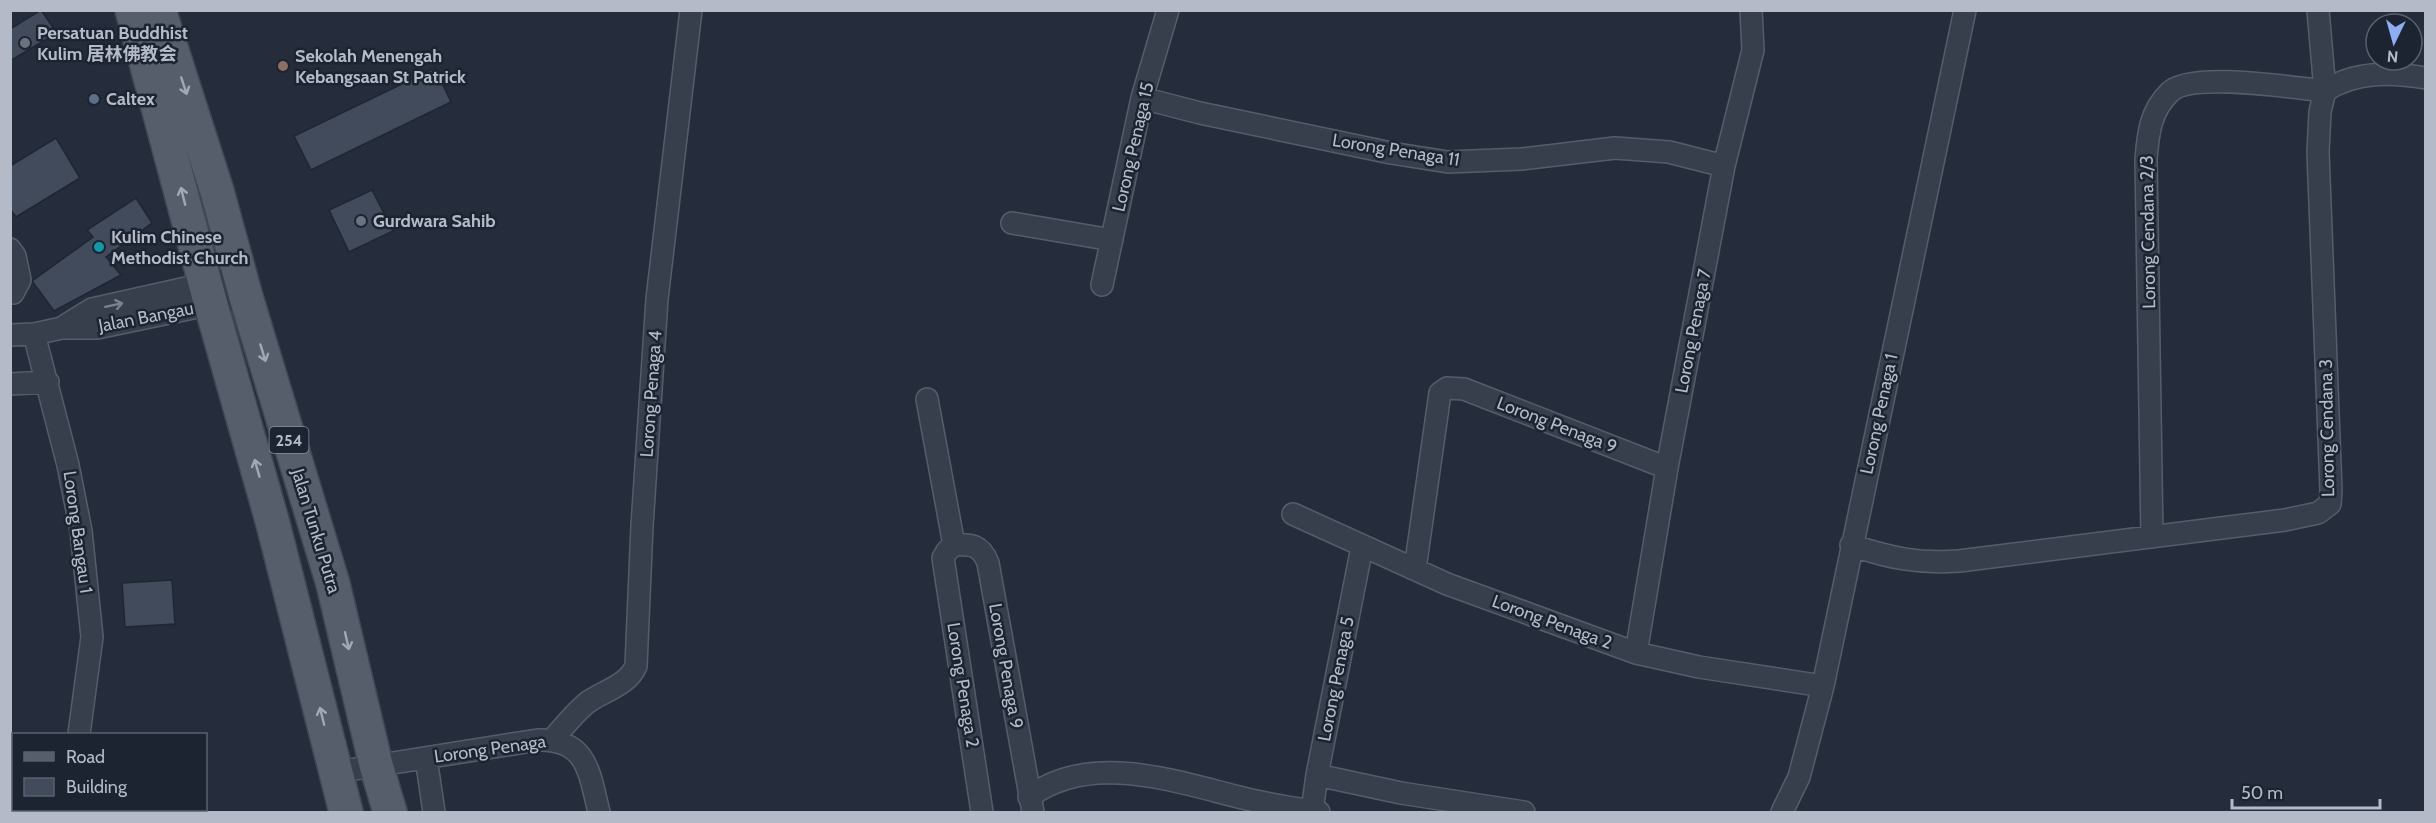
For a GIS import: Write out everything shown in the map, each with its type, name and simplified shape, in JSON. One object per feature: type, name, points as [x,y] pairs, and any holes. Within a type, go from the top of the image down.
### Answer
[{"type":"main road","name":"Jalan Tunku Putra","points":[[132,10],[208,295],[273,524],[346,813]]},
{"type":"main road","name":"Jalan Tunku Putra","points":[[159,10],[217,191],[243,286],[333,584],[376,765],[390,813]]},
{"type":"street","name":"Lorong Penaga 4","points":[[552,740],[586,703],[623,682],[633,674],[636,666],[642,526],[657,299],[691,10]]},
{"type":"street","name":"Lorong Penaga 15","points":[[1102,285],[1142,98],[1168,10]]},
{"type":"street","name":"Lorong Penaga 7","points":[[1636,653],[1667,468],[1724,166],[1753,50],[1751,10]]},
{"type":"street","name":"Lorong Penaga 1","points":[[1782,813],[1799,777],[1823,686],[1965,10]]},
{"type":"street","name":"Lorong Cendana 3","points":[[1851,546],[1887,557],[1929,563],[2000,557],[2285,520],[2318,513],[2330,504],[2318,152],[2320,112],[2325,91],[2318,10]]},
{"type":"street","points":[[2325,91],[2337,84],[2371,75],[2391,74],[2426,78]]},
{"type":"street","name":"Lorong Cendana 2/3","points":[[2152,537],[2146,160],[2148,128],[2156,109],[2171,90],[2196,83],[2216,81],[2325,91]]},
{"type":"street","name":"Lorong Penaga 11","points":[[1142,98],[1200,113],[1448,162],[1522,159],[1615,148],[1669,152],[1724,166]]},
{"type":"street","points":[[1012,223],[1112,240]]},
{"type":"street","points":[[10,249],[15,256],[20,280],[12,293]]},
{"type":"street","points":[[197,253],[193,270],[172,302],[208,322],[221,338]]},
{"type":"street","name":"Jalan Bangau","points":[[34,334],[62,327],[92,309],[172,302],[243,286]]},
{"type":"street","points":[[10,335],[34,334]]},
{"type":"street","name":"Lorong Bangau 1","points":[[34,334],[48,382],[81,531],[92,637],[79,733]]},
{"type":"street","points":[[10,384],[48,382]]},
{"type":"street","name":"Lorong Penaga 9","points":[[1415,569],[1440,393],[1447,388],[1464,389],[1667,468]]},
{"type":"street","name":"Lorong Penaga 2","points":[[927,399],[982,813]]},
{"type":"street","name":"Lorong Penaga 2","points":[[1293,514],[1447,584],[1636,653],[1699,667],[1823,686]]},
{"type":"street","name":"Lorong Penaga 5","points":[[1315,812],[1317,775],[1362,547]]},
{"type":"street","name":"Lorong Penaga 9","points":[[949,551],[979,548],[984,552],[988,563],[1031,805]]},
{"type":"street","name":"Lorong Penaga","points":[[336,772],[538,740],[552,740],[575,749],[584,759],[599,813]]},
{"type":"street","points":[[426,758],[434,813]]},
{"type":"street","points":[[1031,805],[1045,786],[1070,777],[1116,773],[1166,779],[1250,800],[1315,812]]},
{"type":"street","points":[[1317,775],[1401,793],[1524,813]]},
{"type":"building","name":"Persatuan Buddhist Kulim 居林佛教会","points":[[41,10],[57,33],[10,61],[10,29]]},
{"type":"building","points":[[435,68],[451,102],[311,170],[294,136]]},
{"type":"building","points":[[56,138],[80,178],[16,217],[10,209],[10,166]]},
{"type":"building","name":"Gurdwara Sahib","points":[[372,190],[393,231],[349,252],[329,210]]},
{"type":"building","name":"Kulim Chinese Methodist Church","points":[[136,198],[152,223],[106,257],[121,275],[54,311],[32,281],[93,237],[87,230]]},
{"type":"building","points":[[172,580],[175,624],[125,627],[122,583]]},
{"type":"place","name":"Persatuan Buddhist Kulim 居林佛教会","points":[[25,43]]},
{"type":"place","name":"Sekolah Menengah Kebangsaan St Patrick","points":[[283,66]]},
{"type":"place","name":"Caltex","points":[[94,99]]},
{"type":"place","name":"Gurdwara Sahib","points":[[361,221]]},
{"type":"place","name":"Kulim Chinese Methodist Church","points":[[99,247]]}]
